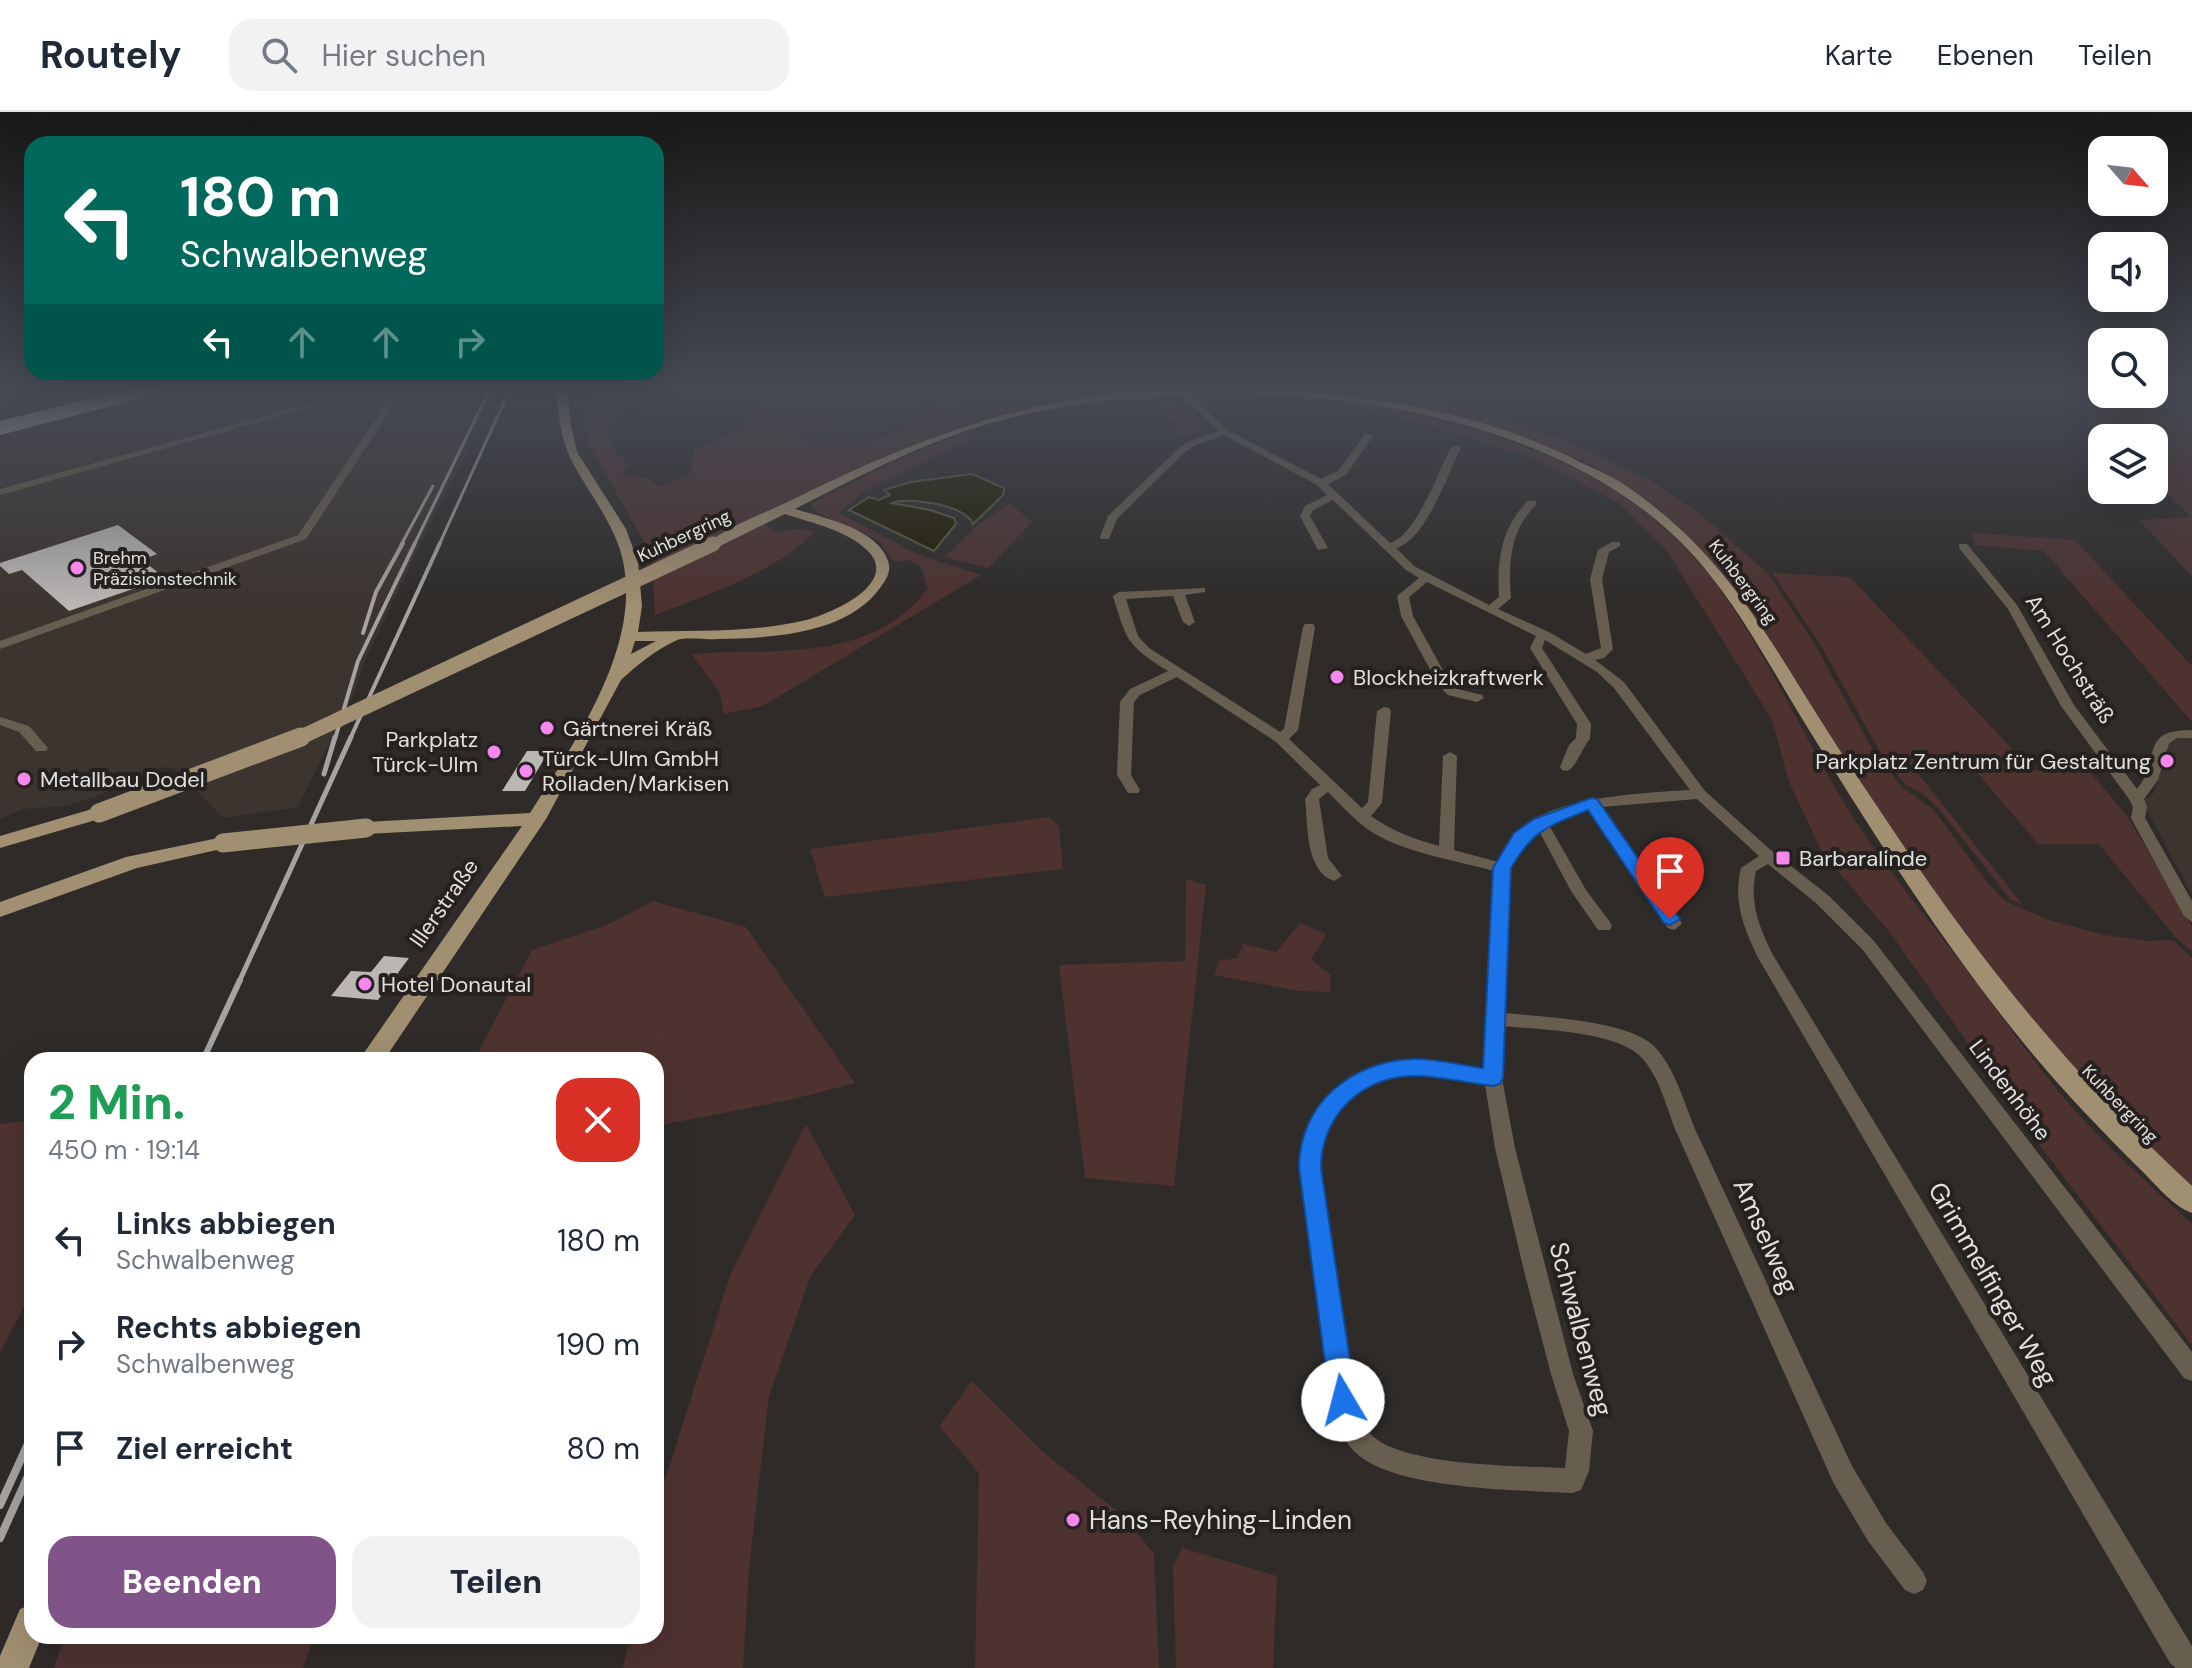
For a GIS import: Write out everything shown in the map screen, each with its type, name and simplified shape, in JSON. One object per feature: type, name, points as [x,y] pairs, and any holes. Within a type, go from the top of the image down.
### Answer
[{"type":"main road","name":"Illerstraße","points":[[377,1052],[537,819],[592,722],[627,642],[635,599],[625,539],[612,514],[575,462]]},
{"type":"main road","name":"Kuhbergring","points":[[0,842],[99,813],[275,749],[887,462]]},
{"type":"main road","name":"Kuhbergring","points":[[1569,462],[1585,468],[1659,515],[1710,566],[1991,987],[2077,1090],[2192,1202]]},
{"type":"main road","points":[[627,642],[795,628],[844,611],[858,604],[877,587],[884,570],[880,554],[865,541],[786,510]]},
{"type":"main road","points":[[740,531],[777,521],[815,520]]},
{"type":"main road","points":[[627,642],[667,641],[694,635]]},
{"type":"main road","points":[[612,679],[634,659],[667,641]]},
{"type":"main road","points":[[0,910],[133,862],[223,843],[366,828],[537,819]]},
{"type":"main road","points":[[494,820],[515,829],[519,848]]},
{"type":"main road","points":[[12,1668],[24,1640]]},
{"type":"street","points":[[0,492],[110,462]]},
{"type":"street","points":[[0,645],[302,537],[352,462]]},
{"type":"street","points":[[1105,537],[1112,518],[1170,462]]},
{"type":"street","name":"Lindenhöhe","points":[[1281,462],[1321,483],[1387,547],[1426,578],[1545,635],[1585,658],[1619,685],[1700,794],[1769,857],[1842,917],[1898,981],[2192,1370]]},
{"type":"street","points":[[1321,483],[1342,473],[1350,462]]},
{"type":"street","points":[[1387,547],[1400,544],[1414,532],[1449,462]]},
{"type":"street","points":[[1322,548],[1305,516],[1309,508],[1335,495]]},
{"type":"street","points":[[1490,610],[1505,598],[1503,556],[1524,509],[1532,503]]},
{"type":"street","points":[[1585,658],[1600,655],[1607,649],[1596,579],[1604,550],[1616,544]]},
{"type":"street","name":"Am Hochsträß","points":[[1963,546],[2013,608],[2068,706],[2136,798],[2140,807],[2138,818],[2192,916]]},
{"type":"street","points":[[1426,578],[1403,596],[1407,616],[1444,683],[1454,693],[1477,698]]},
{"type":"street","points":[[1201,590],[1119,596],[1132,637],[1145,651],[1281,739],[1362,817],[1396,838],[1502,868]]},
{"type":"street","points":[[1178,592],[1189,622]]},
{"type":"street","points":[[1545,635],[1538,640],[1536,648],[1584,724],[1583,739],[1576,745],[1567,767]]},
{"type":"street","points":[[1281,739],[1291,730],[1312,637]]},
{"type":"street","points":[[1133,790],[1124,775],[1127,702],[1135,692],[1177,672]]},
{"type":"street","points":[[1362,817],[1375,803],[1387,720]]},
{"type":"street","points":[[0,721],[24,729],[41,748]]},
{"type":"street","points":[[2136,798],[2147,790],[2151,782],[2162,742],[2174,734],[2192,734]]},
{"type":"street","points":[[1446,853],[1450,759],[1467,764]]},
{"type":"street","points":[[1331,785],[1317,792],[1312,799],[1320,859],[1334,876]]},
{"type":"street","name":"Schwalbenweg","points":[[1493,1078],[1416,1067],[1385,1071],[1356,1083],[1334,1100],[1319,1123],[1310,1147],[1310,1168],[1343,1400],[1351,1429],[1369,1449],[1400,1462],[1468,1474],[1572,1481],[1577,1471],[1581,1431],[1562,1374],[1535,1271],[1505,1148],[1493,1078],[1502,868],[1520,837],[1540,823],[1591,803],[1700,794]]},
{"type":"street","points":[[1591,803],[1674,924]]},
{"type":"street","points":[[1540,823],[1552,836],[1586,902],[1596,911],[1604,926]]},
{"type":"street","name":"Grimmelfinger Weg","points":[[1769,857],[1749,868],[1744,884],[1744,908],[1751,928],[2055,1447],[2180,1653],[2192,1664]]},
{"type":"street","name":"Amselweg","points":[[1494,1018],[1616,1035],[1644,1047],[1664,1074],[1685,1129],[1843,1475],[1877,1532],[1914,1581]]},
{"type":"shaded area","points":[[0,462],[462,462],[429,526],[365,661],[353,696],[298,807],[223,818],[175,769],[163,767],[66,806],[23,809],[0,819]]},
{"type":"shaded area","points":[[599,462],[625,462],[629,466],[622,474],[650,479],[657,487],[691,474],[692,462],[878,462],[755,516],[774,532],[797,529],[815,531],[782,558],[718,591],[655,615],[652,563],[644,542]]},
{"type":"shaded area","points":[[895,462],[926,462],[860,494],[839,513],[919,555],[981,575],[763,706],[724,714],[719,691],[691,654],[788,651],[850,641],[879,630],[905,612],[928,588],[920,565],[909,560],[894,562],[878,540],[816,512],[811,504]]},
{"type":"shaded area","points":[[1540,462],[1559,462],[1600,482],[1645,512],[1686,549],[1743,623],[1833,785],[1896,878],[2066,1100],[2192,1224],[2192,1345],[2035,1139],[1891,934],[1822,852],[1789,782],[1772,720],[1667,551],[1619,503]]},
{"type":"shaded area","points":[[1583,462],[1611,462],[1653,482],[1701,515],[1767,572],[1814,643],[1874,752],[1902,787],[1934,810],[1987,882],[2005,901],[2049,920],[2105,935],[2146,941],[2173,940],[2192,958],[2192,1189],[2100,1101],[2004,988],[1918,868],[1746,609],[1713,565],[1656,507]]},
{"type":"shaded area","points":[[2168,462],[2192,462],[2192,517],[2168,495]]},
{"type":"shaded area","points":[[972,474],[1004,488],[1003,495],[973,524],[968,517],[949,507],[910,501],[892,503],[954,518],[956,524],[934,551],[849,510],[869,497],[879,500],[890,495],[884,490],[911,482]]},
{"type":"shaded area","points":[[1010,503],[1032,522],[988,568],[944,557],[978,525]]},
{"type":"shaded area","points":[[2192,517],[2192,576],[2139,520]]},
{"type":"shaded area","points":[[1972,533],[2075,540],[2192,666],[2192,722],[2044,551],[1975,545]]},
{"type":"shaded area","points":[[1772,573],[1850,577],[2032,770],[2091,773],[2127,816],[2186,915],[2192,926],[2192,951],[2176,938],[2099,844],[2038,844],[1972,767],[1911,765],[2023,905],[2010,899],[1940,810],[1923,794],[1906,785],[1880,752],[1820,644]]},
{"type":"shaded area","points":[[2180,737],[2192,737],[2192,895],[2142,801],[2154,793],[2169,745]]},
{"type":"shaded area","points":[[1049,817],[1059,826],[1063,869],[825,897],[810,849]]},
{"type":"shaded area","points":[[1186,879],[1206,885],[1174,1186],[1085,1178],[1059,965],[1185,961]]},
{"type":"shaded area","points":[[653,901],[746,927],[855,1083],[790,1100],[664,1124],[664,1052],[478,1052],[532,950],[607,925]]},
{"type":"shaded area","points":[[1300,923],[1327,934],[1311,959],[1331,975],[1330,992],[1298,991],[1214,975],[1219,961],[1237,958],[1243,944],[1276,952]]},
{"type":"shaded area","points":[[24,1121],[24,1307],[0,1352],[0,1124]]},
{"type":"shaded area","points":[[806,1124],[855,1215],[811,1275],[769,1396],[749,1568],[743,1668],[623,1668],[628,1644],[664,1644],[664,1482],[731,1273]]},
{"type":"shaded area","points":[[972,1381],[1043,1452],[1126,1518],[1154,1554],[1159,1668],[975,1668],[979,1473],[939,1426]]},
{"type":"shaded area","points":[[1182,1548],[1277,1576],[1273,1668],[1176,1668],[1173,1567]]},
{"type":"shaded area","points":[[62,1644],[312,1644],[303,1668],[54,1668]]},
{"type":"building","name":"Brehm Präzisionstechnik","points":[[118,525],[157,554],[142,560],[165,578],[69,611],[22,570],[9,574],[0,566],[0,563]]},
{"type":"building","name":"Türck-Ulm GmbH Rolladen/Markisen","points":[[527,751],[549,751],[525,791],[502,791]]},
{"type":"building","name":"Hotel Donautal","points":[[384,956],[409,958],[378,1000],[331,996],[351,971],[371,972]]},
{"type":"railway","points":[[414,545],[455,462]]},
{"type":"railway","points":[[439,545],[477,462]]},
{"type":"railway","points":[[401,545],[433,486]]},
{"type":"railway","points":[[363,633],[376,592],[403,543]]},
{"type":"railway","points":[[335,739],[358,661],[415,543]]},
{"type":"railway","points":[[350,739],[440,543]]},
{"type":"railway","points":[[324,774],[335,737]]},
{"type":"railway","points":[[239,982],[351,737]]},
{"type":"railway","points":[[207,1052],[240,980]]},
{"type":"railway","points":[[0,1505],[24,1452]]},
{"type":"railway","points":[[0,1538],[24,1485]]},
{"type":"place","name":"Brehm Präzisionstechnik","points":[[77,568]]},
{"type":"place","name":"Blockheizkraftwerk","points":[[1337,677]]},
{"type":"place","name":"Gärtnerei Kräß","points":[[547,728]]},
{"type":"place","name":"Parkplatz Türck-Ulm","points":[[494,752]]},
{"type":"place","name":"Parkplatz Zentrum für Gestaltung","points":[[2167,761]]},
{"type":"place","name":"Türck-Ulm GmbH Rolladen/Markisen","points":[[526,771]]},
{"type":"place","name":"Metallbau Dodel","points":[[24,779]]},
{"type":"place","name":"Barbaralinde","points":[[1783,858]]},
{"type":"place","name":"Hotel Donautal","points":[[365,984]]},
{"type":"place","name":"Hans-Reyhing-Linden","points":[[1073,1520]]},
{"type":"route","points":[[1343,1400],[1310,1168],[1310,1147],[1319,1123],[1334,1100],[1356,1083],[1385,1071],[1416,1067],[1493,1078],[1502,868],[1520,837],[1540,823],[1591,803],[1670,919]]}]
